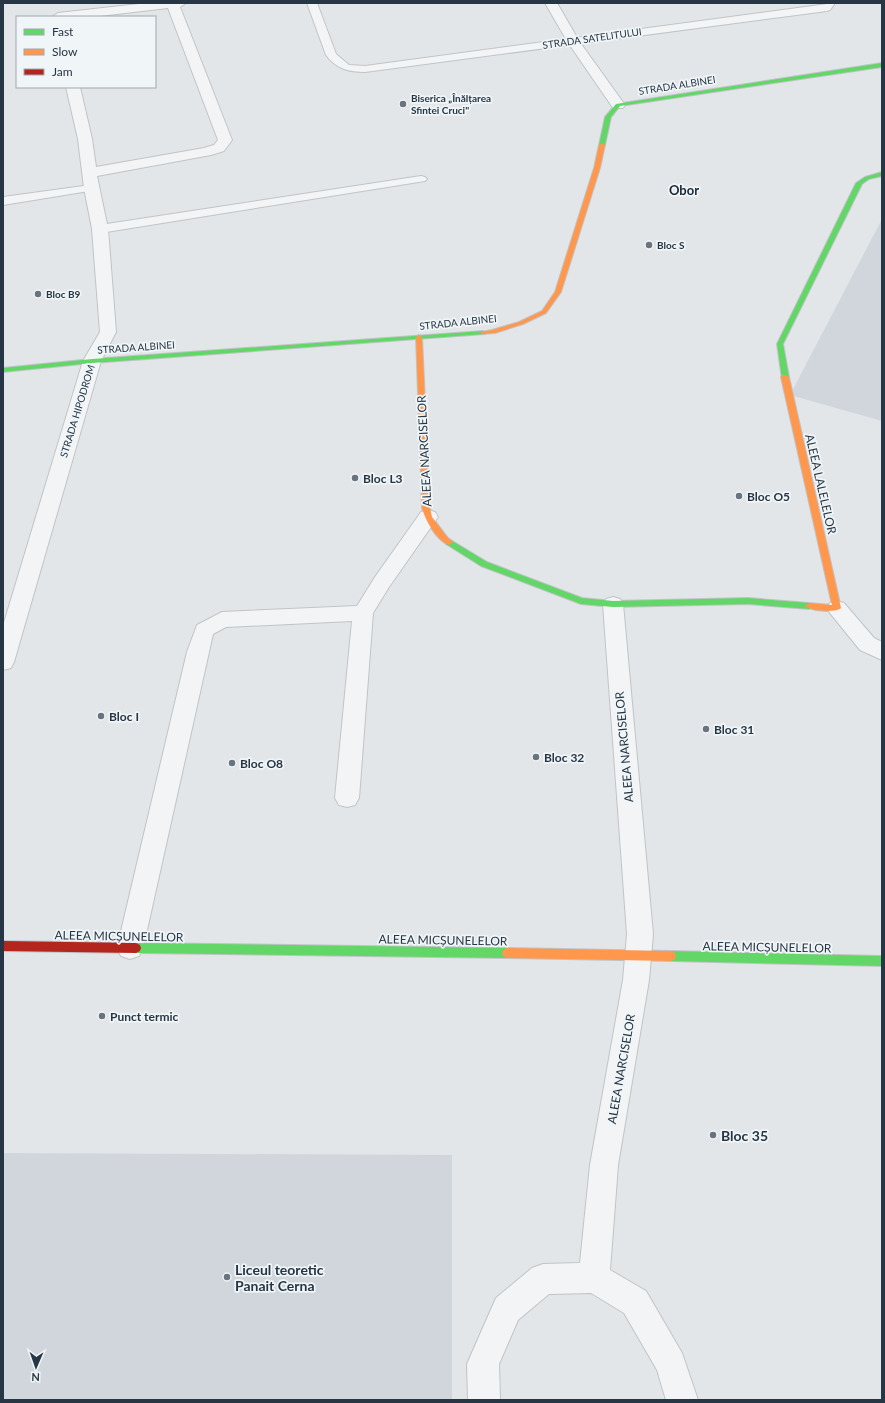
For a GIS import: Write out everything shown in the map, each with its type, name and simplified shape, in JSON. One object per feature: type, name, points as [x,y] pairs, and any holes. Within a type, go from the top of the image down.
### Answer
[{"type":"street","points":[[54,3],[58,16]]},
{"type":"street","points":[[66,16],[176,3],[225,140],[219,148],[206,152],[90,180]]},
{"type":"street","points":[[551,3],[573,41],[618,105]]},
{"type":"street","name":"STRADA ALBINEI","points":[[3,370],[92,361],[493,332],[521,323],[544,312],[558,292],[597,168],[608,117],[618,105],[882,65]]},
{"type":"street","name":"STRADA HIPODROM","points":[[3,662],[92,361],[108,332],[100,229],[90,180],[85,139],[73,88]]},
{"type":"street","name":"ALEEA LALELELOR","points":[[837,608],[784,372],[780,344],[858,183],[867,178],[882,174]]},
{"type":"street","name":"ALEEA NARCISELOR","points":[[419,337],[425,497],[428,517],[445,540],[484,564],[581,601],[613,604],[640,934],[636,980],[604,1165],[594,1278]]},
{"type":"street","points":[[347,798],[363,613],[382,582],[428,517]]},
{"type":"street","points":[[613,604],[748,601],[837,608],[867,644],[882,652]]},
{"type":"street","points":[[130,948],[204,630],[222,620],[363,613]]},
{"type":"street","name":"ALEEA MICȘUNELELOR","points":[[3,946],[882,961]]},
{"type":"street","points":[[484,1400],[482,1364],[507,1309],[543,1279],[594,1278],[635,1302],[671,1364],[682,1400]]},
{"type":"lane","name":"STRADA SATELITULUI","points":[[312,3],[331,55],[341,66],[350,69],[365,70],[827,8],[830,3]]},
{"type":"lane","points":[[100,229],[421,179]]},
{"type":"lane","points":[[3,201],[90,180]]},
{"type":"shaded area","points":[[882,219],[882,421],[790,395]]},
{"type":"shaded area","name":"Liceul teoretic Panait Cerna","points":[[3,1153],[452,1155],[452,1400],[3,1400]]},
{"type":"traffic: fast","points":[[602,145],[608,117],[618,105],[882,65]]},
{"type":"traffic: fast","points":[[785,377],[780,344],[859,183],[867,178],[882,174]]},
{"type":"traffic: fast","points":[[3,370],[92,361],[483,333]]},
{"type":"traffic: fast","points":[[449,542],[484,564],[581,601],[613,604],[748,601],[809,606]]},
{"type":"traffic: fast","points":[[136,948],[507,953]]},
{"type":"traffic: fast","points":[[671,956],[882,961]]},
{"type":"traffic: slow","points":[[483,333],[493,332],[521,323],[544,312],[558,292],[597,168],[602,145]]},
{"type":"traffic: slow","points":[[419,337],[426,508],[428,517],[445,540],[449,542]]},
{"type":"traffic: slow","points":[[785,377],[837,608],[809,606]]},
{"type":"traffic: slow","points":[[507,953],[671,956]]},
{"type":"traffic: jam","points":[[3,946],[136,948]]},
{"type":"place","name":"Biserica „Înălțarea Sfintei Cruci\"","points":[[403,104]]},
{"type":"place","name":"Bloc S","points":[[649,245]]},
{"type":"place","name":"Bloc B9","points":[[38,294]]},
{"type":"place","name":"Bloc L3","points":[[355,478]]},
{"type":"place","name":"Bloc O5","points":[[739,496]]},
{"type":"place","name":"Bloc I","points":[[101,716]]},
{"type":"place","name":"Bloc 31","points":[[706,729]]},
{"type":"place","name":"Bloc 32","points":[[536,757]]},
{"type":"place","name":"Bloc O8","points":[[232,763]]},
{"type":"place","name":"Punct termic","points":[[102,1016]]},
{"type":"place","name":"Bloc 35","points":[[713,1135]]},
{"type":"place","name":"Liceul teoretic Panait Cerna","points":[[227,1277]]},
{"type":"district","name":"Obor","points":[[684,190]]}]
